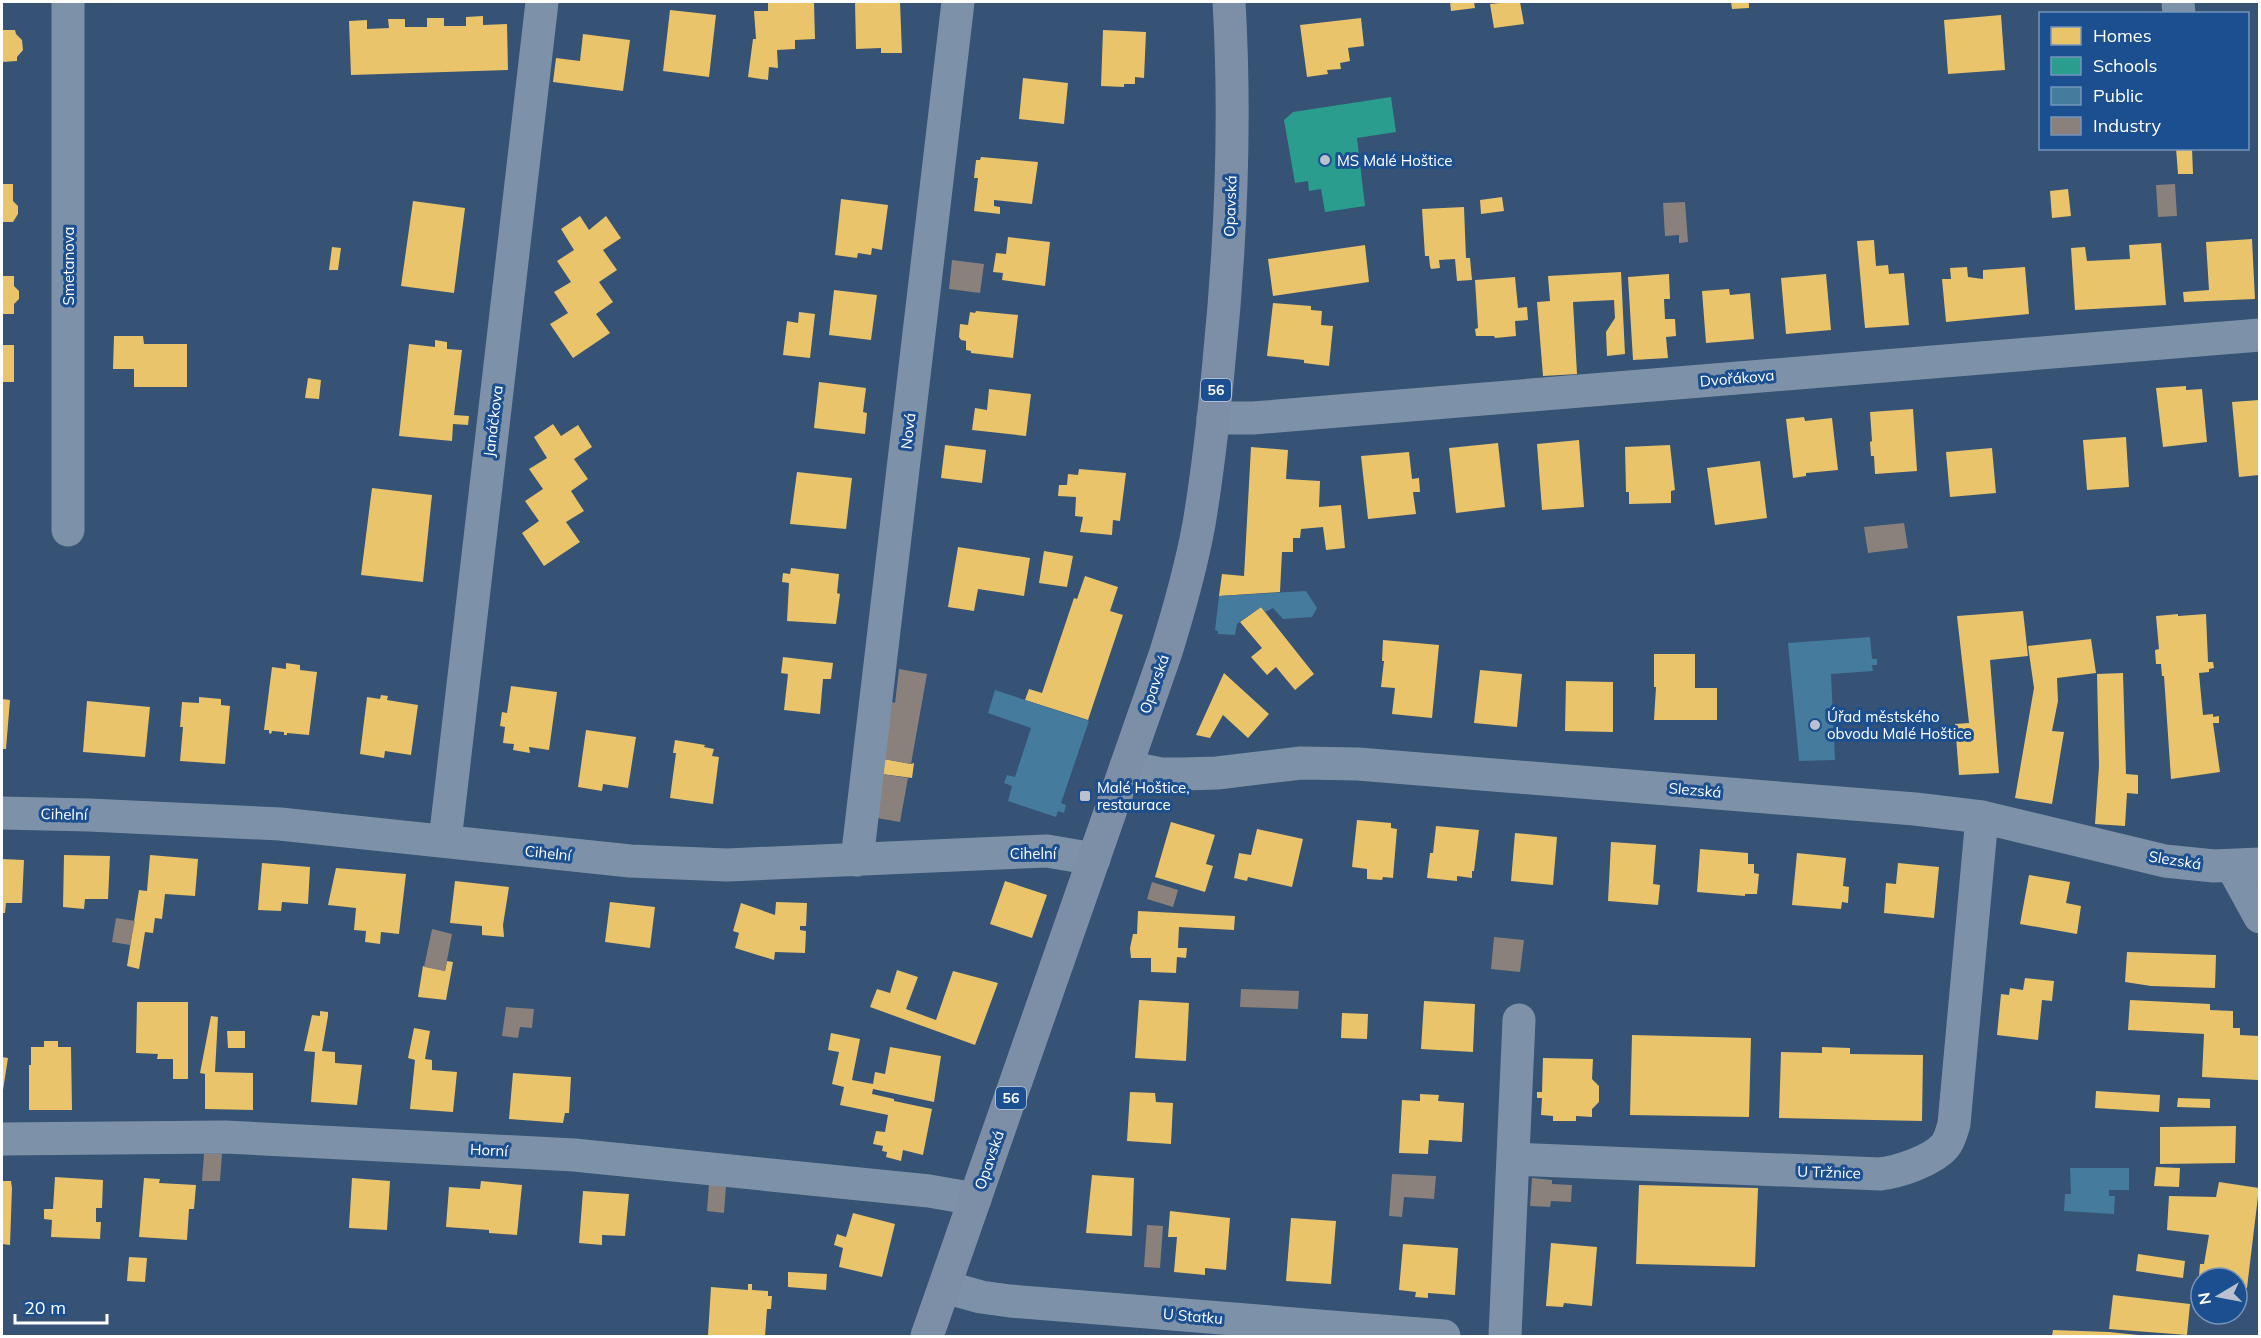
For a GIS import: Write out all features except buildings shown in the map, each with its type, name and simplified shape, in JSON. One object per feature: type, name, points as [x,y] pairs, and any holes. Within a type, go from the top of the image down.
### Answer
[{"type":"main road","name":"Opavská","points":[[927,1336],[1166,652],[1190,570],[1199,525],[1214,418],[1229,234],[1233,99],[1229,2]]},
{"type":"street","name":"Smetanova","points":[[68,2],[68,530]]},
{"type":"street","name":"Janáčkova","points":[[445,842],[542,2]]},
{"type":"street","name":"Nová","points":[[857,860],[958,2]]},
{"type":"street","name":"Dvořákova","points":[[1214,418],[1265,417],[2259,335]]},
{"type":"street","name":"Slezská","points":[[1126,767],[1161,774],[1182,774],[1217,773],[1300,763],[1358,764],[1869,805],[1982,817],[2165,861],[2214,866],[2246,865]]},
{"type":"street","name":"Cihelní","points":[[2,813],[89,814],[280,824],[630,861],[683,864],[749,864],[1047,851],[1094,859]]},
{"type":"street","name":"U Tržnice","points":[[1514,1160],[1880,1174],[1904,1169],[1945,1146],[1954,1124],[1982,817]]},
{"type":"street","points":[[2246,865],[2259,917]]},
{"type":"street","points":[[1505,1336],[1519,1020]]},
{"type":"street","name":"Horní","points":[[2,1139],[225,1137],[574,1155],[928,1191],[975,1199]]},
{"type":"street","name":"U Statku","points":[[945,1287],[981,1297],[1010,1301],[1444,1336]]},
{"type":"place","name":"MS Malé Hoštice","points":[[1325,160]]},
{"type":"place","name":"Úřad městského obvodu Malé Hoštice","points":[[1815,725]]},
{"type":"place","name":"Malé Hoštice, restaurace","points":[[1085,796]]}]
